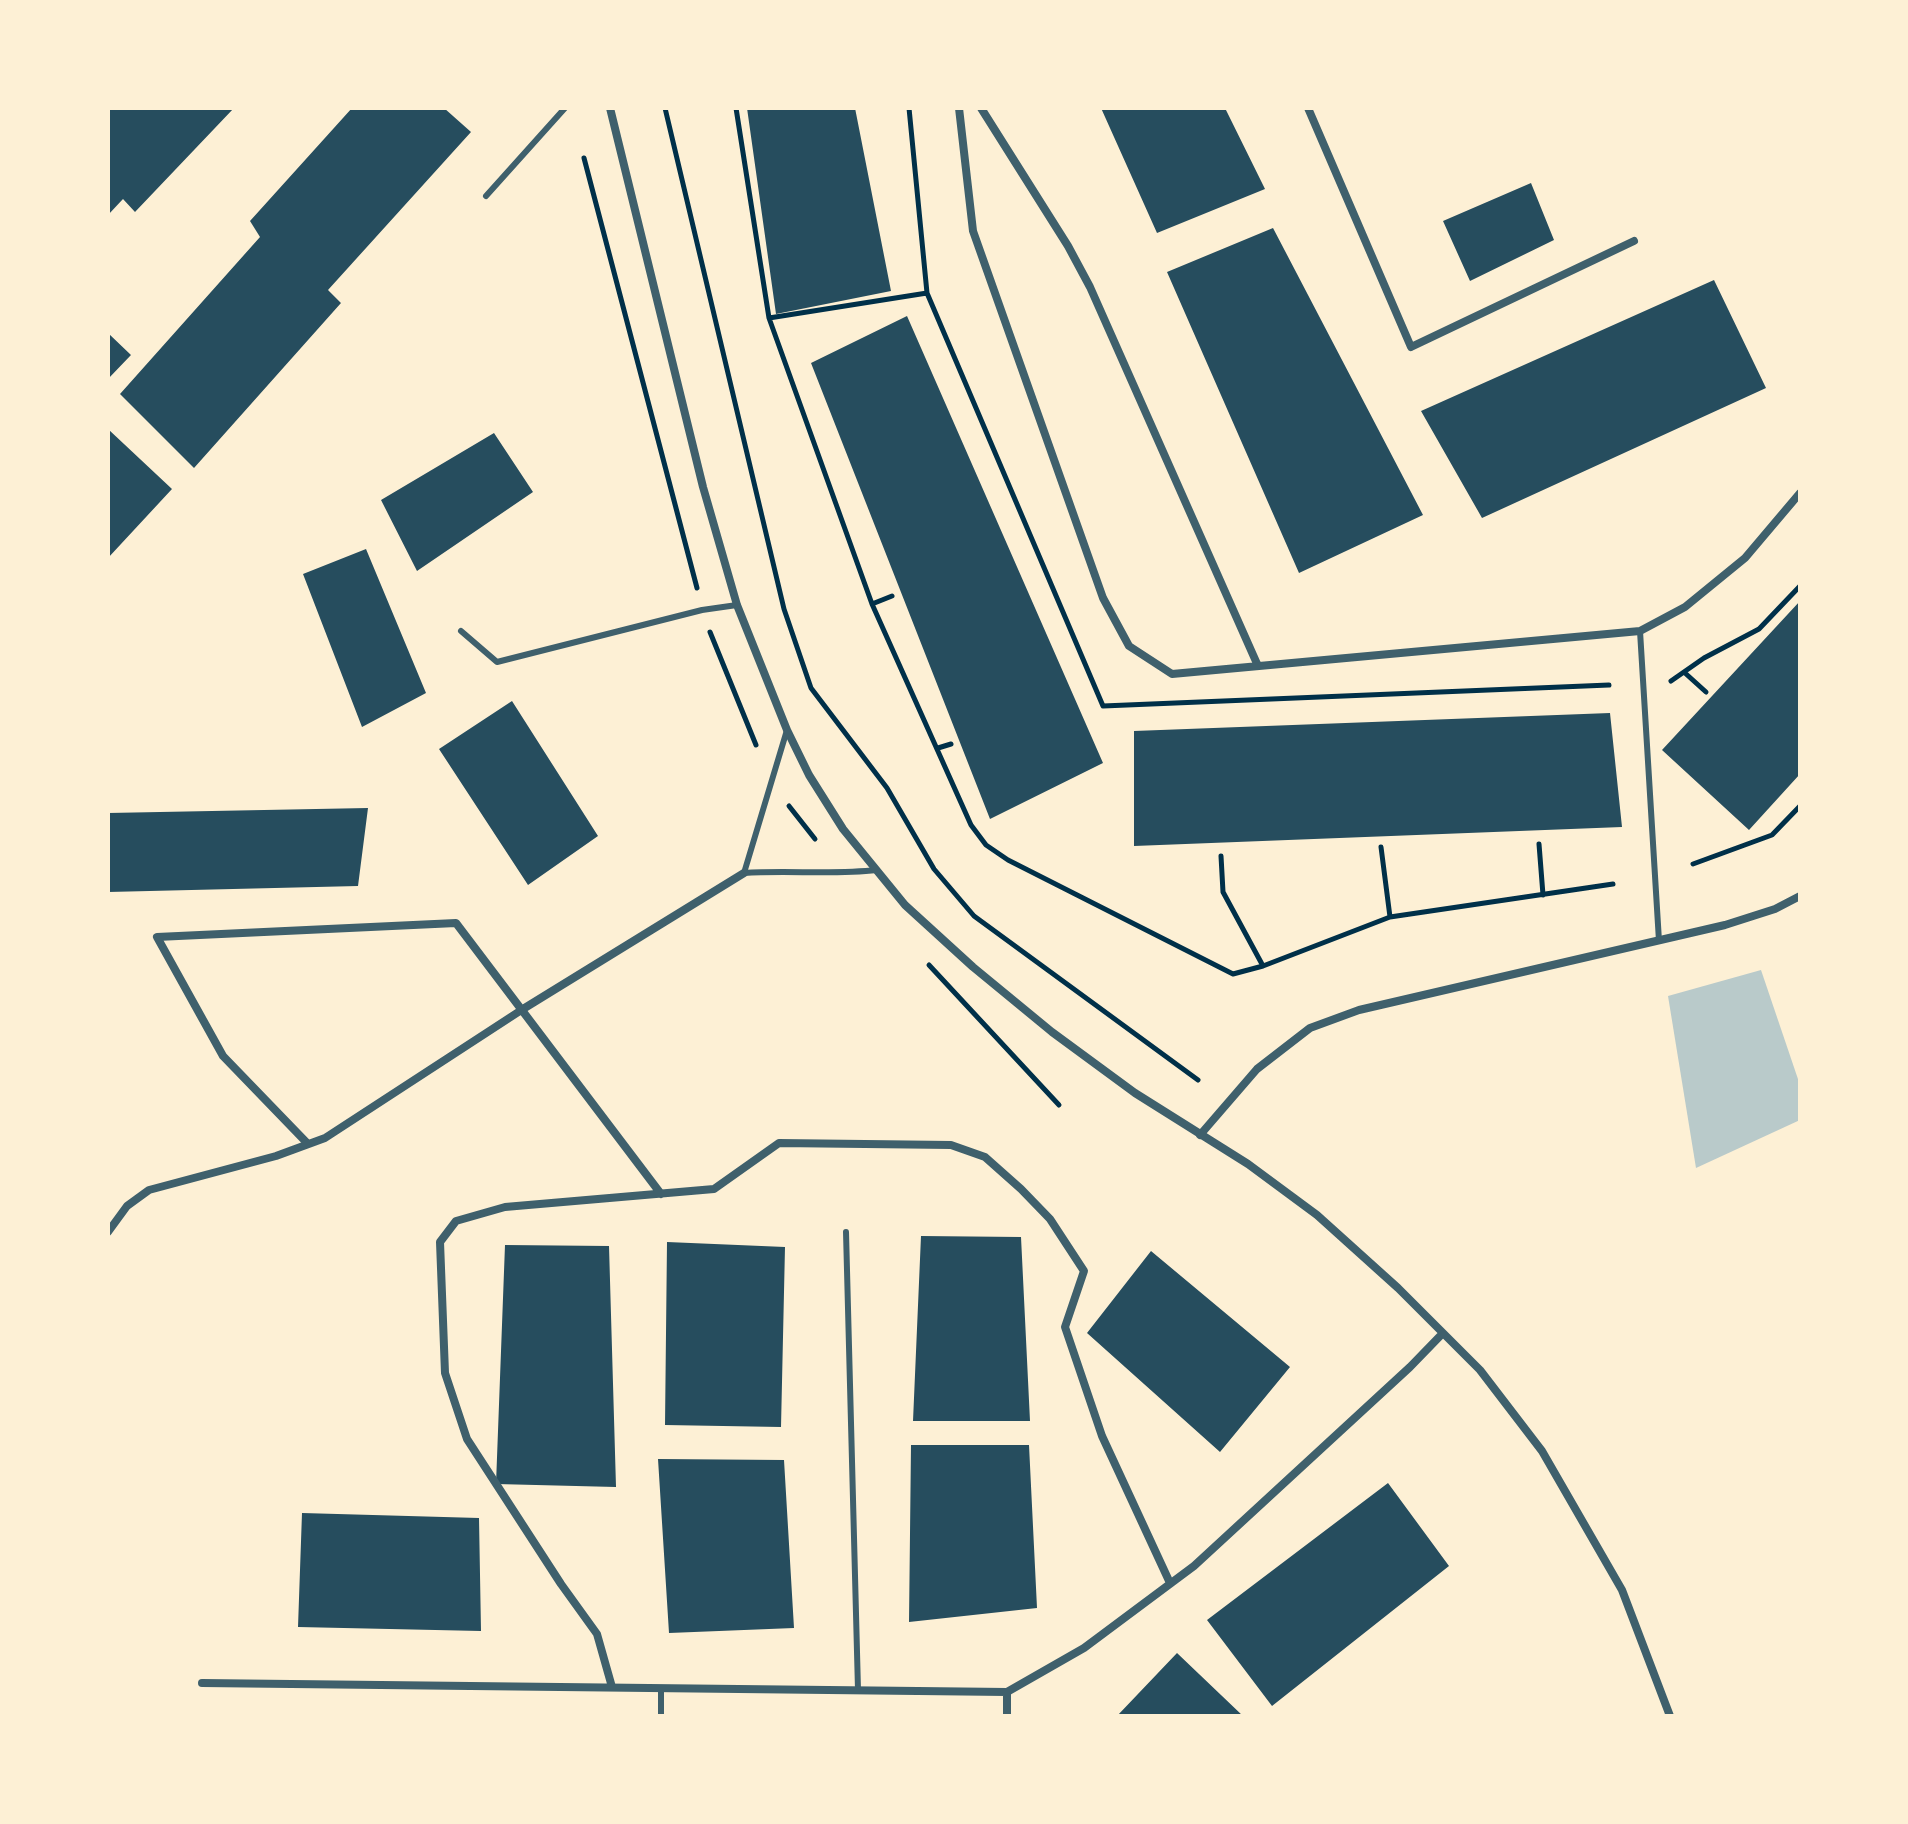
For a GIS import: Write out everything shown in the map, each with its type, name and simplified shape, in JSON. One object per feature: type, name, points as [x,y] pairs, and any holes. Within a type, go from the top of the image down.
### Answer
[{"type":"street","points":[[610,108],[703,487],[737,605],[787,730],[809,775],[843,829],[905,905],[973,967],[1041,1023],[1135,1093],[1248,1164],[1317,1215],[1398,1288],[1480,1370],[1542,1451],[1622,1590],[1670,1716]]},
{"type":"street","points":[[959,108],[973,231],[1110,610],[1129,646],[1172,674],[1640,631],[1685,607],[1745,558],[1800,493]]},
{"type":"street","points":[[981,108],[1068,246],[1090,287],[1258,666]]},
{"type":"street","points":[[1308,108],[1411,347],[1634,241]]},
{"type":"street","points":[[108,1232],[127,1206],[149,1190],[276,1156],[325,1138],[523,1009],[744,873]]},
{"type":"street","points":[[1200,1135],[1257,1069],[1310,1028],[1359,1010],[1659,941],[1763,913],[1800,896]]},
{"type":"street","points":[[308,1144],[223,1056],[157,937],[456,923],[661,1194]]},
{"type":"street","points":[[612,1687],[597,1634],[467,1439],[445,1373],[440,1242],[456,1221],[505,1207],[714,1189],[779,1143],[951,1145],[985,1157],[1050,1219],[1084,1271],[1065,1327],[1102,1436],[1170,1583]]},
{"type":"street","points":[[202,1683],[1007,1692],[1084,1648],[1194,1566],[1443,1333]]},
{"type":"street","points":[[1007,1692],[1007,1716]]},
{"type":"lane","points":[[486,196],[565,108]]},
{"type":"lane","points":[[461,631],[497,662],[702,610],[737,605]]},
{"type":"lane","points":[[1640,631],[1659,941]]},
{"type":"lane","points":[[787,730],[744,873],[877,870]]},
{"type":"lane","points":[[846,1232],[858,1690]]},
{"type":"lane","points":[[661,1688],[661,1716]]},
{"type":"path","points":[[665,108],[784,609],[811,688],[887,788],[934,869],[974,916],[1198,1080]]},
{"type":"path","points":[[736,108],[769,318],[872,604],[971,825],[986,845],[1008,860],[1233,974],[1263,966],[1390,917],[1613,884]]},
{"type":"path","points":[[909,108],[927,293],[1103,706],[1609,685]]},
{"type":"path","points":[[584,158],[702,610],[714,644]]},
{"type":"path","points":[[769,318],[927,293]]},
{"type":"path","points":[[1671,681],[1704,658],[1759,629],[1800,586]]},
{"type":"path","points":[[872,604],[892,596]]},
{"type":"path","points":[[1685,673],[1706,692]]},
{"type":"path","points":[[938,748],[951,744]]},
{"type":"path","points":[[1693,864],[1772,835],[1800,806]]},
{"type":"path","points":[[1539,844],[1543,895]]},
{"type":"path","points":[[1381,847],[1390,917]]},
{"type":"path","points":[[1221,856],[1223,892],[1263,966]]},
{"type":"shaded area","points":[[1761,970],[1800,1085],[1800,1120],[1696,1168],[1668,996]]},
{"type":"building","points":[[108,108],[234,108],[135,212],[123,199],[108,215]]},
{"type":"building","points":[[352,108],[444,108],[471,132],[328,290],[341,303],[194,468],[120,394],[260,237],[250,221]]},
{"type":"building","points":[[747,108],[855,108],[891,291],[776,314]]},
{"type":"building","points":[[1101,108],[1225,108],[1265,189],[1157,233]]},
{"type":"building","points":[[1531,183],[1554,240],[1470,281],[1443,221]]},
{"type":"building","points":[[1273,228],[1423,515],[1299,573],[1167,272]]},
{"type":"building","points":[[1714,280],[1766,388],[1482,518],[1421,411]]},
{"type":"building","points":[[907,316],[1103,763],[990,819],[811,363]]},
{"type":"building","points":[[108,333],[131,355],[108,379]]},
{"type":"building","points":[[108,429],[172,489],[108,558]]},
{"type":"building","points":[[494,433],[533,492],[417,571],[381,500]]},
{"type":"building","points":[[366,549],[426,693],[362,727],[303,574]]},
{"type":"building","points":[[1800,601],[1800,774],[1749,830],[1662,750]]},
{"type":"building","points":[[512,701],[598,836],[528,885],[439,749]]},
{"type":"building","points":[[1610,713],[1622,827],[1134,846],[1134,731]]},
{"type":"building","points":[[368,808],[358,886],[108,892],[108,813]]},
{"type":"building","points":[[921,1236],[1021,1237],[1030,1421],[913,1421]]},
{"type":"building","points":[[667,1242],[785,1247],[781,1427],[665,1425]]},
{"type":"building","points":[[505,1245],[609,1246],[616,1487],[496,1484]]},
{"type":"building","points":[[1151,1251],[1290,1367],[1220,1452],[1087,1333]]},
{"type":"building","points":[[911,1445],[1029,1445],[1037,1608],[909,1622]]},
{"type":"building","points":[[658,1459],[784,1460],[794,1628],[669,1633]]},
{"type":"building","points":[[1388,1483],[1449,1566],[1272,1706],[1207,1620]]},
{"type":"building","points":[[302,1513],[479,1518],[481,1631],[298,1627]]},
{"type":"building","points":[[1177,1653],[1243,1716],[1117,1716]]}]
